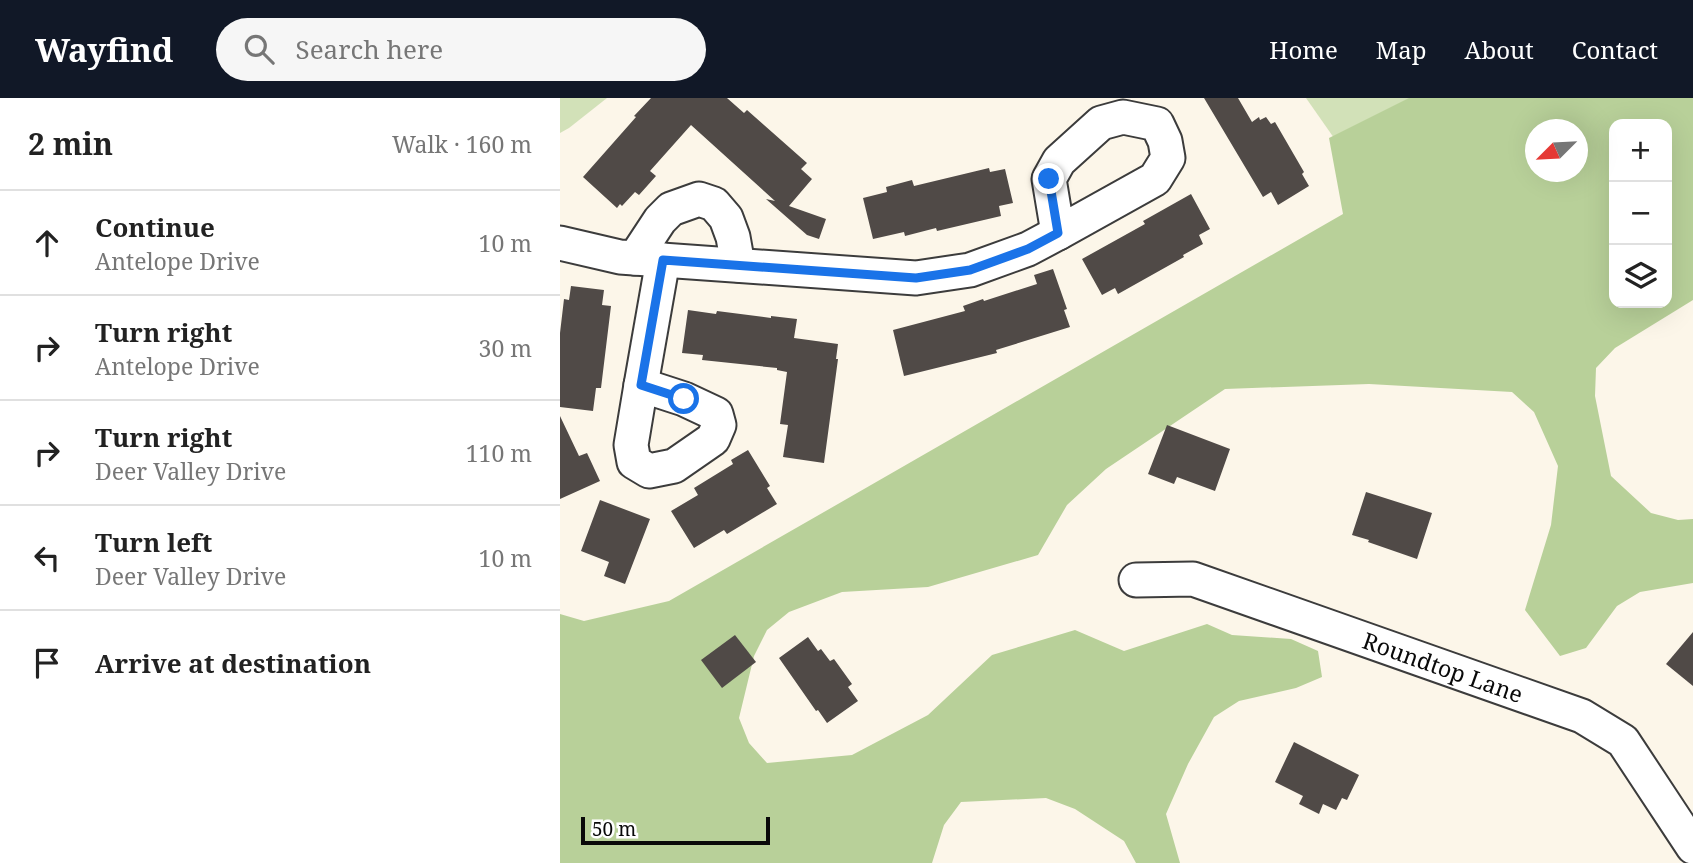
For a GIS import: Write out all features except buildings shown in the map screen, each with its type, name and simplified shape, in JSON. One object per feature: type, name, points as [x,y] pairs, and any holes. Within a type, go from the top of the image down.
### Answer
[{"type":"street","points":[[641,385],[649,259],[660,220],[671,209],[699,200],[714,204],[726,218],[738,265]]},
{"type":"street","points":[[560,243],[620,257],[916,278],[970,270],[1028,249],[1058,233]]},
{"type":"street","name":"Roundtop Lane","points":[[1136,580],[1193,579],[1582,716],[1623,741],[1693,846]]},
{"type":"green space","points":[[560,98],[607,98],[560,133]]},
{"type":"green space","points":[[1306,98],[1419,98],[1334,138]]},
{"type":"green space","points":[[1409,98],[1693,98],[1693,300],[1615,348],[1596,368],[1595,396],[1611,476],[1651,513],[1678,520],[1693,519],[1693,583],[1640,592],[1617,606],[1586,648],[1560,656],[1525,610],[1551,525],[1558,466],[1534,412],[1512,392],[1369,384],[1225,389],[1106,469],[1067,505],[1038,555],[928,587],[842,592],[789,612],[767,630],[754,656],[739,718],[749,743],[767,763],[852,755],[928,715],[992,655],[1075,630],[1124,651],[1207,624],[1232,635],[1291,639],[1318,651],[1322,677],[1296,688],[1239,701],[1214,717],[1188,764],[1166,814],[1180,863],[1136,863],[1124,841],[1075,809],[1046,798],[961,802],[944,825],[932,863],[560,863],[560,614],[584,621],[669,601],[1343,214],[1329,138]]},
{"type":"route","points":[[684,399],[641,385],[663,260],[916,278],[970,270],[1028,249],[1058,233],[1049,179]]}]
